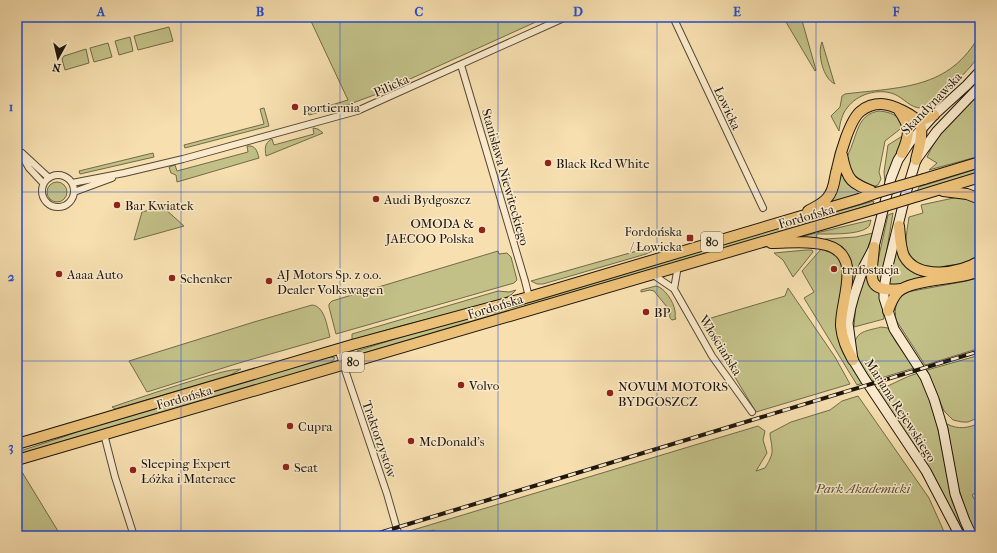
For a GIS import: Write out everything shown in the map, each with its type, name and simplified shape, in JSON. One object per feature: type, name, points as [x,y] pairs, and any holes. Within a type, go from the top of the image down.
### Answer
[{"type":"main road","points":[[796,218],[829,197],[834,187],[837,169],[850,129],[860,111],[880,104],[890,105],[917,119],[925,119],[934,116]]},
{"type":"main road","points":[[898,109],[906,121],[909,132],[902,153]]},
{"type":"main road","points":[[916,160],[921,138],[921,130],[917,119]]},
{"type":"main road","points":[[842,154],[847,175],[852,181],[876,193]]},
{"type":"main road","name":"Fordońska","points":[[17,444],[338,349],[528,297],[859,200],[876,193],[980,162]]},
{"type":"main road","name":"Fordońska","points":[[17,460],[757,244],[980,177]]},
{"type":"main road","points":[[937,191],[967,194],[980,199]]},
{"type":"main road","points":[[899,226],[901,248],[904,256],[910,264],[920,270],[930,272],[943,271],[964,267],[980,261]]},
{"type":"main road","points":[[757,244],[819,243],[829,246],[840,253],[846,263],[848,274],[842,308],[842,331],[845,346],[853,360]]},
{"type":"main road","points":[[874,247],[871,270],[872,280],[875,285],[884,289],[901,289],[909,286],[968,275],[980,271]]},
{"type":"main road","points":[[888,311],[895,295],[901,289]]},
{"type":"street","name":"Pilicka","points":[[72,183],[124,173],[183,159],[357,111],[566,17]]},
{"type":"street","name":"Łowicka","points":[[673,17],[763,208]]},
{"type":"street","name":"Stanisława Niewiteckiego","points":[[461,65],[526,281],[528,297]]},
{"type":"street","name":"Skandynawska","points":[[886,200],[895,168],[902,153],[934,116],[980,71]]},
{"type":"street","name":"Skandynawska","points":[[899,226],[906,193],[916,160],[937,131],[980,86]]},
{"type":"street","points":[[18,148],[49,178]]},
{"type":"street","points":[[18,148],[29,168],[43,184]]},
{"type":"street","name":"Pilicka","points":[[74,192],[124,173]]},
{"type":"street","points":[[59,175],[68,179],[72,183],[74,192],[72,199],[67,205],[59,208],[54,207],[49,205],[42,197],[41,191],[43,184],[49,178],[59,175]]},
{"type":"street","name":"Mariana Rejewskiego","points":[[886,200],[874,247],[864,266],[851,307],[848,329],[853,360],[926,471],[960,536]]},
{"type":"street","name":"Mariana Rejewskiego","points":[[899,226],[889,263],[884,289],[884,298],[890,322],[898,337],[925,377],[934,399],[943,429],[955,494],[964,521],[972,536]]},
{"type":"street","points":[[674,289],[678,266]]},
{"type":"street","name":"Włościańska","points":[[652,274],[674,289],[712,356],[752,412]]},
{"type":"street","name":"Traktorzystów","points":[[338,349],[342,365],[389,500],[399,536]]},
{"type":"street","points":[[104,434],[115,477],[134,536]]},
{"type":"green space","points":[[309,17],[536,17],[538,21],[377,94],[350,104],[309,115],[308,112],[348,100]]},
{"type":"green space","points":[[783,17],[801,17],[816,70],[815,71]]},
{"type":"green space","points":[[169,27],[173,41],[138,50],[134,36]]},
{"type":"green space","points":[[980,34],[981,45],[979,55],[975,61],[956,82],[927,106],[924,108],[917,108],[894,94],[888,92],[875,92],[862,96],[851,103],[844,113],[839,131],[831,116],[840,107],[842,96],[845,94],[904,87],[939,76],[954,66],[968,52]]},
{"type":"green space","points":[[130,37],[133,51],[119,55],[115,41]]},
{"type":"green space","points":[[822,42],[835,84],[827,77],[822,65],[820,52]]},
{"type":"green space","points":[[108,43],[112,57],[94,62],[90,48]]},
{"type":"green space","points":[[86,49],[89,63],[65,70],[62,59],[64,56]]},
{"type":"green space","points":[[980,93],[980,156],[929,170],[937,163],[927,157],[937,139],[950,123]]},
{"type":"green space","points":[[264,108],[269,126],[185,148],[184,145],[264,124],[260,109]]},
{"type":"green space","points":[[879,111],[894,115],[900,119],[904,126],[885,141],[879,172],[881,179],[878,185],[867,186],[857,180],[853,175],[848,165],[847,157],[861,123],[868,115]]},
{"type":"green space","points":[[313,128],[318,129],[323,133],[266,156],[266,144],[272,139],[274,145],[314,134]]},
{"type":"green space","points":[[904,135],[885,182],[884,172],[888,145]]},
{"type":"green space","points":[[247,146],[252,146],[257,151],[259,158],[177,182],[176,175],[171,173],[169,167],[175,165],[177,171],[248,152]]},
{"type":"green space","points":[[153,153],[154,157],[80,174],[79,171]]},
{"type":"green space","points":[[980,168],[980,173],[917,192],[919,187]]},
{"type":"green space","points":[[840,169],[865,193],[827,205]]},
{"type":"green space","points":[[57,182],[64,185],[67,192],[64,199],[57,202],[50,199],[47,192],[50,185]]},
{"type":"green space","points":[[958,197],[975,200],[980,204],[980,255],[967,263],[937,268],[928,267],[918,263],[908,252],[906,242],[909,217],[923,213],[921,205]]},
{"type":"green space","points":[[874,201],[873,204],[823,219],[359,355],[357,351],[433,327]]},
{"type":"green space","points":[[160,207],[164,208],[184,226],[134,240],[142,212]]},
{"type":"green space","points":[[893,213],[881,285],[875,278],[875,274],[888,215]]},
{"type":"green space","points":[[871,220],[868,227],[857,232],[843,234],[817,234],[816,240],[791,239]]},
{"type":"green space","points":[[873,233],[853,290],[849,297],[852,270],[847,255],[834,244],[824,240],[856,237]]},
{"type":"green space","points":[[897,244],[899,256],[909,269],[919,274],[936,277],[893,287],[888,286]]},
{"type":"green space","points":[[662,246],[646,254],[543,284],[537,284],[531,281],[651,247]]},
{"type":"green space","points":[[823,247],[839,257],[844,267],[841,302],[863,383],[857,385],[804,298],[814,292],[802,271]]},
{"type":"green space","points":[[812,250],[813,252],[793,277],[783,260],[774,253]]},
{"type":"green space","points":[[498,251],[499,254],[507,253],[511,257],[517,280],[514,283],[336,334],[329,307],[329,304],[332,301]]},
{"type":"green space","points":[[868,264],[881,293],[884,319],[854,327],[856,303]]},
{"type":"green space","points":[[980,276],[980,348],[925,365],[896,320],[895,311],[898,300],[907,292],[967,281]]},
{"type":"green space","points":[[656,286],[662,289],[671,299],[676,319],[672,320],[670,318],[671,312],[654,291],[650,290],[641,292],[641,290]]},
{"type":"green space","points":[[788,288],[835,357],[850,384],[756,412],[701,321],[785,296]]},
{"type":"green space","points":[[516,290],[511,295],[503,299],[352,340],[352,334],[498,291],[509,292]]},
{"type":"green space","points":[[312,305],[316,306],[323,313],[330,337],[239,363],[147,392],[129,361],[254,322]]},
{"type":"green space","points":[[881,327],[888,328],[914,368],[871,381],[858,357],[855,344],[856,338],[862,333]]},
{"type":"green space","points":[[980,355],[980,417],[968,422],[953,420],[944,411],[927,370]]},
{"type":"green space","points":[[328,356],[335,358],[330,364],[17,456],[17,452],[112,419]]},
{"type":"green space","points":[[241,369],[227,377],[115,409],[112,407],[201,378],[226,371]]},
{"type":"green space","points":[[918,373],[927,392],[936,418],[952,501],[967,536],[965,536],[942,492],[878,390]]},
{"type":"green space","name":"Park Akademicki","points":[[858,396],[929,498],[946,536],[437,536],[434,530],[406,536],[404,536],[403,533],[758,426],[765,431],[763,440],[767,453],[756,471],[765,468],[771,456],[772,447],[770,433],[791,422],[830,410],[842,401]]},
{"type":"green space","points":[[980,423],[980,490],[972,495],[980,509],[980,536],[977,536],[965,509],[957,482],[947,424],[964,428]]},
{"type":"green space","points":[[17,472],[22,472],[61,536],[17,536]]},
{"type":"railway","points":[[369,536],[980,351]]},
{"type":"place","name":"portiernia","points":[[295,107]]},
{"type":"place","name":"Black Red White","points":[[548,163]]},
{"type":"place","name":"Audi Bydgoszcz","points":[[376,199]]},
{"type":"place","name":"Bar Kwiatek","points":[[117,205]]},
{"type":"place","name":"OMODA & JAECOO Polska","points":[[482,230]]},
{"type":"place","name":"Fordońska / Łowicka","points":[[690,238]]},
{"type":"place","name":"trafostacja","points":[[834,269]]},
{"type":"place","name":"Aaaa Auto","points":[[59,274]]},
{"type":"place","name":"Schenker","points":[[172,278]]},
{"type":"place","name":"AJ Motors Sp. z o.o. Dealer Volkswagen","points":[[269,281]]},
{"type":"place","name":"BP","points":[[646,312]]},
{"type":"place","name":"Volvo","points":[[461,385]]},
{"type":"place","name":"NOVUM MOTORS BYDGOSZCZ","points":[[610,393]]},
{"type":"place","name":"Cupra","points":[[290,426]]},
{"type":"place","name":"McDonald's","points":[[411,441]]},
{"type":"place","name":"Seat","points":[[286,467]]},
{"type":"place","name":"Sleeping Expert Łóżka i Materace","points":[[133,470]]}]
